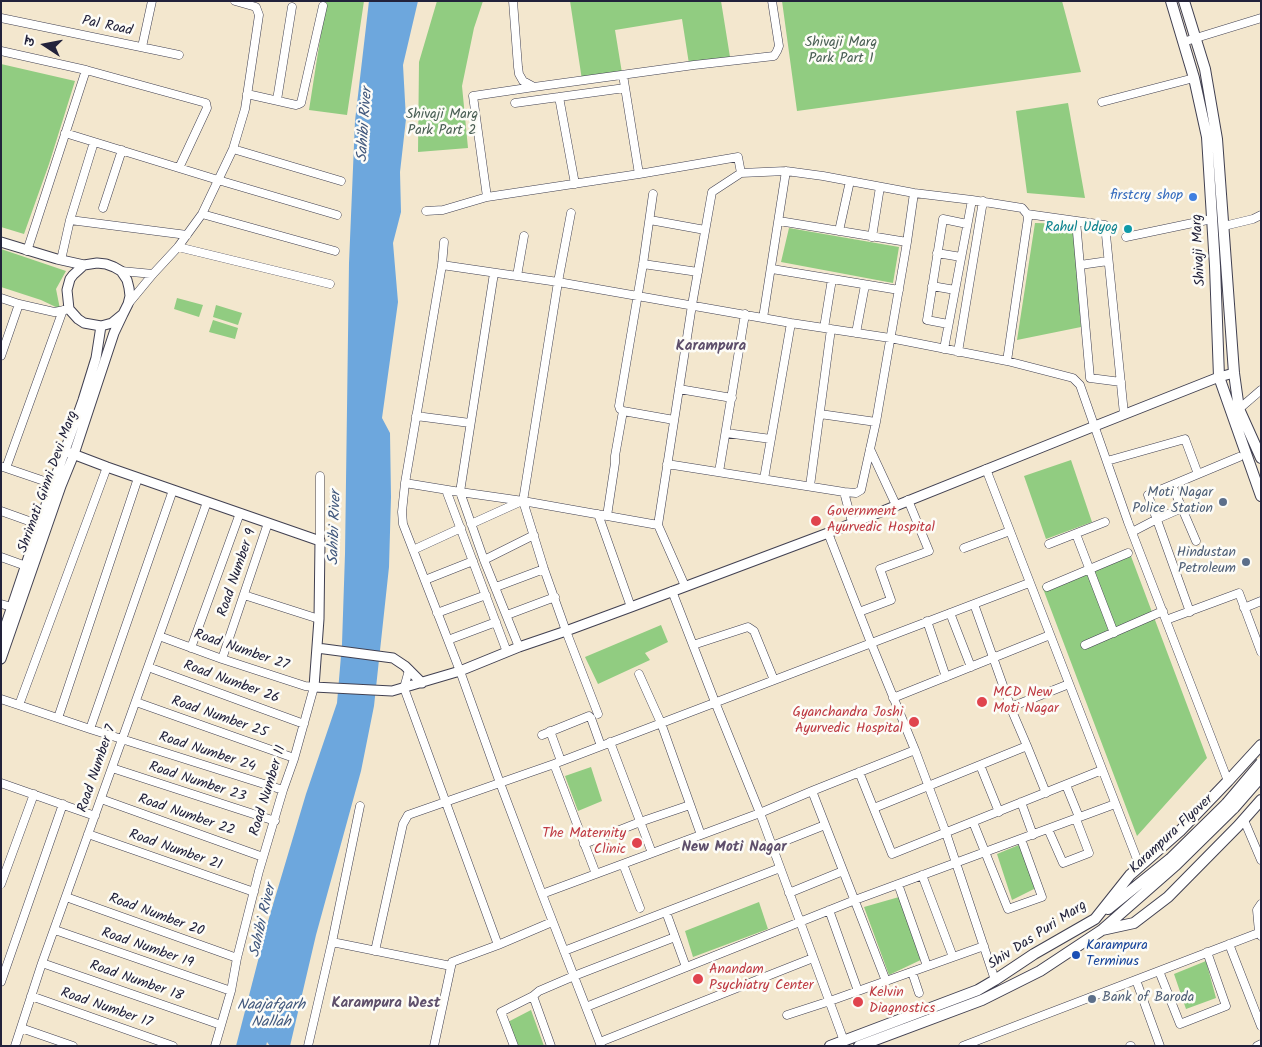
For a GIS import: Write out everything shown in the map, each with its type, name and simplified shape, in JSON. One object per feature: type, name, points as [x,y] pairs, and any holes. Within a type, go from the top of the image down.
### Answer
[{"type":"main road","name":"Shivaji Marg","points":[[1171,1],[1194,78],[1207,137],[1215,266],[1219,378],[1261,496]]},
{"type":"main road","name":"Shivaji Marg","points":[[1184,1],[1205,69],[1217,139],[1234,373],[1239,409],[1261,458]]},
{"type":"main road","name":"Shiv Das Puri Marg","points":[[830,1046],[978,990],[1034,954],[1095,919],[1130,876],[1180,831],[1261,745]]},
{"type":"main road","name":"Karampura Flyover","points":[[1102,930],[1176,865],[1230,806],[1261,763]]},
{"type":"main road","points":[[1242,766],[1261,786]]},
{"type":"main road","name":"Karampura Flyover","points":[[1095,919],[1170,859],[1261,777]]},
{"type":"main road","name":"Shiv Das Puri Marg","points":[[859,1046],[982,1000],[1040,971],[1102,930],[1134,923],[1168,897],[1244,820],[1261,800]]},
{"type":"street","points":[[142,47],[152,1]]},
{"type":"street","points":[[128,304],[178,247],[202,214],[233,149],[245,109],[259,15],[256,7],[235,1]]},
{"type":"street","points":[[513,1],[519,74],[524,81],[534,88]]},
{"type":"street","points":[[487,197],[473,96],[694,65],[774,56],[779,46],[772,1]]},
{"type":"street","points":[[247,94],[296,104],[301,103],[322,6]]},
{"type":"street","points":[[277,100],[292,7]]},
{"type":"street","name":"Pal Road","points":[[1,18],[179,55]]},
{"type":"street","points":[[1184,42],[1261,18]]},
{"type":"street","points":[[1,51],[86,70],[206,104],[208,108],[179,168]]},
{"type":"street","points":[[27,251],[86,70]]},
{"type":"street","points":[[623,75],[639,174]]},
{"type":"street","points":[[1102,102],[1194,78]]},
{"type":"street","points":[[515,103],[625,88]]},
{"type":"street","points":[[559,97],[575,184]]},
{"type":"street","points":[[65,133],[337,215]]},
{"type":"street","points":[[59,260],[94,142]]},
{"type":"street","points":[[233,149],[341,181]]},
{"type":"street","points":[[102,208],[122,150]]},
{"type":"street","points":[[426,211],[443,210],[487,197],[738,157],[741,173]]},
{"type":"street","points":[[764,318],[786,172]]},
{"type":"street","points":[[685,586],[658,525],[692,305],[712,192],[741,173],[786,172],[850,181],[914,194],[983,201],[1022,208],[1028,218],[1007,362]]},
{"type":"street","points":[[839,231],[850,181]]},
{"type":"street","points":[[872,236],[880,187]]},
{"type":"street","points":[[653,194],[619,406],[623,411],[674,420]]},
{"type":"street","points":[[667,464],[844,492],[856,493],[861,490],[876,422],[914,194]]},
{"type":"street","points":[[944,349],[972,200]]},
{"type":"street","points":[[958,352],[983,201]]},
{"type":"street","points":[[571,213],[523,501],[544,569],[598,714]]},
{"type":"street","points":[[202,214],[335,251]]},
{"type":"street","points":[[1027,214],[1105,225],[1124,414]]},
{"type":"street","points":[[1224,226],[1253,219],[1261,215]]},
{"type":"street","points":[[1126,237],[1212,219]]},
{"type":"street","points":[[70,220],[187,235]]},
{"type":"street","points":[[650,220],[705,230]]},
{"type":"street","points":[[948,324],[927,320],[943,220],[967,224]]},
{"type":"street","points":[[779,221],[907,242]]},
{"type":"street","points":[[1076,221],[1090,378],[1121,382]]},
{"type":"street","points":[[517,276],[524,236]]},
{"type":"street","points":[[1,242],[59,260],[84,265],[106,264],[121,271],[153,274]]},
{"type":"street","points":[[444,242],[442,265],[405,483],[403,524],[460,671],[552,922],[600,1044],[813,958]]},
{"type":"street","points":[[178,247],[330,284]]},
{"type":"street","points":[[938,253],[961,257]]},
{"type":"street","points":[[59,260],[66,269],[70,279]]},
{"type":"street","points":[[1080,265],[1108,261]]},
{"type":"street","points":[[643,264],[698,272]]},
{"type":"street","points":[[53,484],[4,467],[66,310],[67,290],[70,279],[84,265]]},
{"type":"street","points":[[442,265],[558,282],[791,323],[890,338],[1007,362],[1073,378],[1080,385],[1132,532],[1228,781]]},
{"type":"street","points":[[772,268],[899,290]]},
{"type":"street","points":[[1,298],[54,312],[66,310],[84,323],[102,326],[112,323],[123,314],[128,304],[129,288],[127,280],[121,271]]},
{"type":"street","points":[[494,273],[460,492],[484,560],[519,647]]},
{"type":"street","points":[[810,486],[820,414],[832,279]]},
{"type":"street","points":[[856,333],[865,285]]},
{"type":"street","points":[[932,286],[955,290]]},
{"type":"street","points":[[1,356],[19,304]]},
{"type":"street","name":"Shrimati Ginni Devi Marg","points":[[1,639],[53,484],[70,453],[114,333],[123,314]]},
{"type":"street","points":[[719,472],[745,314]]},
{"type":"street","points":[[764,479],[791,323]]},
{"type":"street","name":"Shrimati Ginni Devi Marg","points":[[1,659],[61,486],[96,358],[102,326]]},
{"type":"street","points":[[318,688],[392,691],[460,671],[519,647],[828,533],[1124,414],[1234,373]]},
{"type":"street","points":[[679,389],[732,398]]},
{"type":"street","points":[[1239,409],[1261,390]]},
{"type":"street","points":[[608,516],[615,456],[623,411]]},
{"type":"street","points":[[820,414],[876,422]]},
{"type":"street","points":[[416,416],[470,423]]},
{"type":"street","points":[[726,433],[771,439]]},
{"type":"street","points":[[1107,461],[1185,440],[1198,474]]},
{"type":"street","points":[[870,449],[896,505]]},
{"type":"street","points":[[70,453],[320,541],[320,476]]},
{"type":"street","points":[[1190,612],[1148,495],[1239,457]]},
{"type":"street","points":[[19,705],[107,467]]},
{"type":"street","points":[[986,469],[1140,867]]},
{"type":"street","points":[[58,718],[138,478]]},
{"type":"street","points":[[405,483],[523,501],[658,525]]},
{"type":"street","points":[[1172,485],[1196,541]]},
{"type":"street","points":[[90,729],[172,490]]},
{"type":"street","points":[[446,490],[507,652]]},
{"type":"street","points":[[844,492],[852,522]]},
{"type":"street","points":[[859,612],[891,600],[880,569],[930,551],[908,500]]},
{"type":"street","points":[[472,524],[523,501]]},
{"type":"street","name":"Road Number 7","points":[[15,1046],[42,963],[207,502]]},
{"type":"street","points":[[1132,532],[1182,508]]},
{"type":"street","points":[[1,512],[40,525]]},
{"type":"street","points":[[192,648],[240,513]]},
{"type":"street","points":[[598,514],[631,607]]},
{"type":"street","points":[[1048,544],[1105,522]]},
{"type":"street","name":"Road Number 9","points":[[222,659],[268,523]]},
{"type":"street","points":[[413,550],[461,528]]},
{"type":"street","points":[[964,548],[1010,531]]},
{"type":"street","points":[[828,533],[870,642],[915,750],[946,833],[995,980]]},
{"type":"street","points":[[1076,534],[1114,633]]},
{"type":"street","points":[[484,560],[534,535]]},
{"type":"street","name":"Road Number 11","points":[[215,1046],[263,857],[304,724],[318,688],[320,541]]},
{"type":"street","points":[[1047,586],[1128,553]]},
{"type":"street","points":[[1,557],[26,566]]},
{"type":"street","points":[[424,580],[473,561]]},
{"type":"street","points":[[496,587],[544,569]]},
{"type":"street","points":[[375,950],[405,819],[408,815],[558,763],[870,642],[1029,583]]},
{"type":"street","points":[[672,591],[760,813],[844,1040]]},
{"type":"street","points":[[1166,620],[1239,593],[1261,652]]},
{"type":"street","points":[[244,595],[319,619]]},
{"type":"street","points":[[437,613],[486,595]]},
{"type":"street","points":[[507,615],[555,597]]},
{"type":"street","points":[[1244,608],[1261,601]]},
{"type":"street","points":[[1,604],[12,608]]},
{"type":"street","points":[[974,604],[1009,704],[1046,793]]},
{"type":"street","points":[[1085,645],[1163,611]]},
{"type":"street","points":[[950,613],[971,667]]},
{"type":"street","points":[[927,621],[946,677]]},
{"type":"street","points":[[448,640],[496,622]]},
{"type":"street","points":[[693,645],[748,627],[754,631],[774,680]]},
{"type":"street","points":[[893,698],[1050,635]]},
{"type":"street","name":"Road Number 27","points":[[159,636],[222,659],[305,686],[318,688]]},
{"type":"street","points":[[320,648],[393,658],[422,683]]},
{"type":"street","name":"Road Number 26","points":[[148,667],[304,724]]},
{"type":"street","points":[[409,670],[404,688],[498,944]]},
{"type":"street","points":[[639,674],[661,723],[701,835]]},
{"type":"street","points":[[1009,704],[1016,705],[1069,684]]},
{"type":"street","name":"Road Number 24","points":[[1,699],[283,790]]},
{"type":"street","name":"Road Number 25","points":[[136,702],[294,758]]},
{"type":"street","points":[[542,735],[589,716],[601,746]]},
{"type":"street","points":[[550,732],[584,844],[596,874]]},
{"type":"street","points":[[610,742],[652,853]]},
{"type":"street","points":[[874,808],[1027,746]]},
{"type":"street","points":[[542,894],[760,813],[915,750]]},
{"type":"street","points":[[980,766],[999,812]]},
{"type":"street","name":"Road Number 23","points":[[112,768],[274,821]]},
{"type":"street","points":[[860,772],[892,854],[1102,770]]},
{"type":"street","points":[[1,783],[95,816]]},
{"type":"street","points":[[1048,829],[1063,864],[1089,853],[1066,784]]},
{"type":"street","points":[[812,791],[886,981]]},
{"type":"street","points":[[1,884],[34,794]]},
{"type":"street","name":"Road Number 22","points":[[101,799],[263,857]]},
{"type":"street","points":[[1022,802],[1034,834]]},
{"type":"street","points":[[1,982],[63,804]]},
{"type":"street","points":[[586,1007],[854,900],[1115,804]]},
{"type":"street","points":[[584,844],[690,805]]},
{"type":"street","points":[[310,1045],[360,806]]},
{"type":"street","points":[[1244,820],[1261,860]]},
{"type":"street","points":[[974,822],[1008,909],[1042,897],[1021,839]]},
{"type":"street","points":[[772,846],[826,825]]},
{"type":"street","name":"Road Number 21","points":[[88,834],[254,892]]},
{"type":"street","points":[[623,864],[640,908]]},
{"type":"street","points":[[564,951],[780,868]]},
{"type":"street","points":[[789,893],[843,871]]},
{"type":"street","points":[[922,875],[953,957]]},
{"type":"street","points":[[898,884],[927,966]]},
{"type":"street","name":"Road Number 20","points":[[66,897],[237,958]]},
{"type":"street","points":[[963,1046],[1260,933],[1258,910],[1261,904]]},
{"type":"street","points":[[829,910],[858,991]]},
{"type":"street","points":[[666,912],[686,967]]},
{"type":"street","points":[[434,1046],[452,962],[552,922]]},
{"type":"street","name":"Road Number 19","points":[[55,930],[230,991]]},
{"type":"street","points":[[514,1046],[501,1012],[539,991],[675,937]]},
{"type":"street","points":[[332,942],[451,966]]},
{"type":"street","points":[[1229,944],[1261,1026]]},
{"type":"street","points":[[787,1016],[984,946]]},
{"type":"street","points":[[1159,971],[1180,1024],[1226,1006],[1207,952]]},
{"type":"street","name":"Road Number 18","points":[[42,963],[221,1025]]},
{"type":"street","points":[[912,972],[919,993]]},
{"type":"street","points":[[1136,980],[1160,1046]]},
{"type":"street","name":"Road Number 17","points":[[31,996],[173,1046]]},
{"type":"street","points":[[533,996],[551,1046]]},
{"type":"street","points":[[21,1028],[55,1043],[73,1046]]},
{"type":"street","points":[[986,1037],[989,1046]]},
{"type":"green space","points":[[326,1],[364,1],[347,115],[309,110]]},
{"type":"green space","name":"Shivaji Marg Park Part 2","points":[[437,1],[483,1],[474,28],[462,86],[468,148],[418,152],[419,62]]},
{"type":"green space","points":[[570,1],[721,1],[730,57],[689,64],[682,19],[615,30],[622,73],[582,80]]},
{"type":"green space","name":"Shivaji Marg Park Part 1","points":[[782,1],[1062,1],[1081,72],[797,111]]},
{"type":"green space","points":[[1,64],[75,81],[49,164],[24,234],[1,227]]},
{"type":"green space","points":[[1068,103],[1085,198],[1027,193],[1016,111]]},
{"type":"green space","points":[[1035,223],[1073,224],[1081,327],[1017,340]]},
{"type":"green space","points":[[789,228],[899,247],[893,283],[781,262]]},
{"type":"green space","points":[[1,249],[66,271],[56,289],[60,309],[41,300],[1,287]]},
{"type":"green space","points":[[177,298],[203,305],[199,317],[174,309]]},
{"type":"green space","points":[[216,305],[242,313],[238,325],[213,317]]},
{"type":"green space","points":[[213,320],[238,328],[235,339],[209,332]]},
{"type":"green space","points":[[1071,460],[1092,522],[1046,539],[1024,476]]},
{"type":"green space","points":[[1129,551],[1207,758],[1137,836],[1042,586]]},
{"type":"green space","points":[[661,625],[668,642],[645,653],[650,660],[598,684],[585,657]]},
{"type":"green space","points":[[591,767],[602,801],[578,811],[565,776]]},
{"type":"green space","points":[[1026,842],[1042,885],[1012,900],[997,854]]},
{"type":"green space","points":[[906,895],[927,957],[889,975],[864,907]]},
{"type":"green space","points":[[759,902],[768,929],[693,957],[685,931]]},
{"type":"green space","points":[[1206,961],[1216,998],[1186,1009],[1174,974]]},
{"type":"green space","points":[[531,1010],[544,1046],[512,1046],[504,1024]]},
{"type":"water","name":"Naajafgarh Nallah","points":[[369,1],[418,1],[403,65],[406,119],[400,172],[401,212],[393,243],[398,302],[382,418],[390,433],[389,567],[374,706],[361,771],[316,935],[290,1046],[270,1046],[267,1042],[266,1046],[236,1046],[269,918],[306,794],[337,703],[342,644],[345,554],[349,263],[355,121]]},
{"type":"place","name":"firstcry shop","points":[[1193,197]]},
{"type":"place","name":"Rahul Udyog","points":[[1128,229]]},
{"type":"place","name":"Moti Nagar Police Station","points":[[1223,502]]},
{"type":"place","name":"Government Ayurvedic Hospital","points":[[816,521]]},
{"type":"place","name":"Hindustan Petroleum","points":[[1246,562]]},
{"type":"place","name":"MCD New Moti Nagar","points":[[982,702]]},
{"type":"place","name":"Gyanchandra Joshi Ayurvedic Hospital","points":[[914,722]]},
{"type":"place","name":"The Maternity Clinic","points":[[637,843]]},
{"type":"place","name":"Karampura Terminus","points":[[1076,955]]},
{"type":"place","name":"Anandam Psychiatry Center","points":[[698,979]]},
{"type":"place","name":"Bank of Baroda","points":[[1092,999]]},
{"type":"place","name":"Kelvin Diagnostics","points":[[858,1002]]},
{"type":"district","name":"Karampura","points":[[711,347]]},
{"type":"district","name":"New Moti Nagar","points":[[734,848]]},
{"type":"district","name":"Karampura West","points":[[386,1004]]},
{"type":"water label","name":"Sahibi River","points":[[366,125]]},
{"type":"water label","name":"Sahibi River","points":[[336,528]]},
{"type":"water label","name":"Sahibi River","points":[[264,921]]}]
